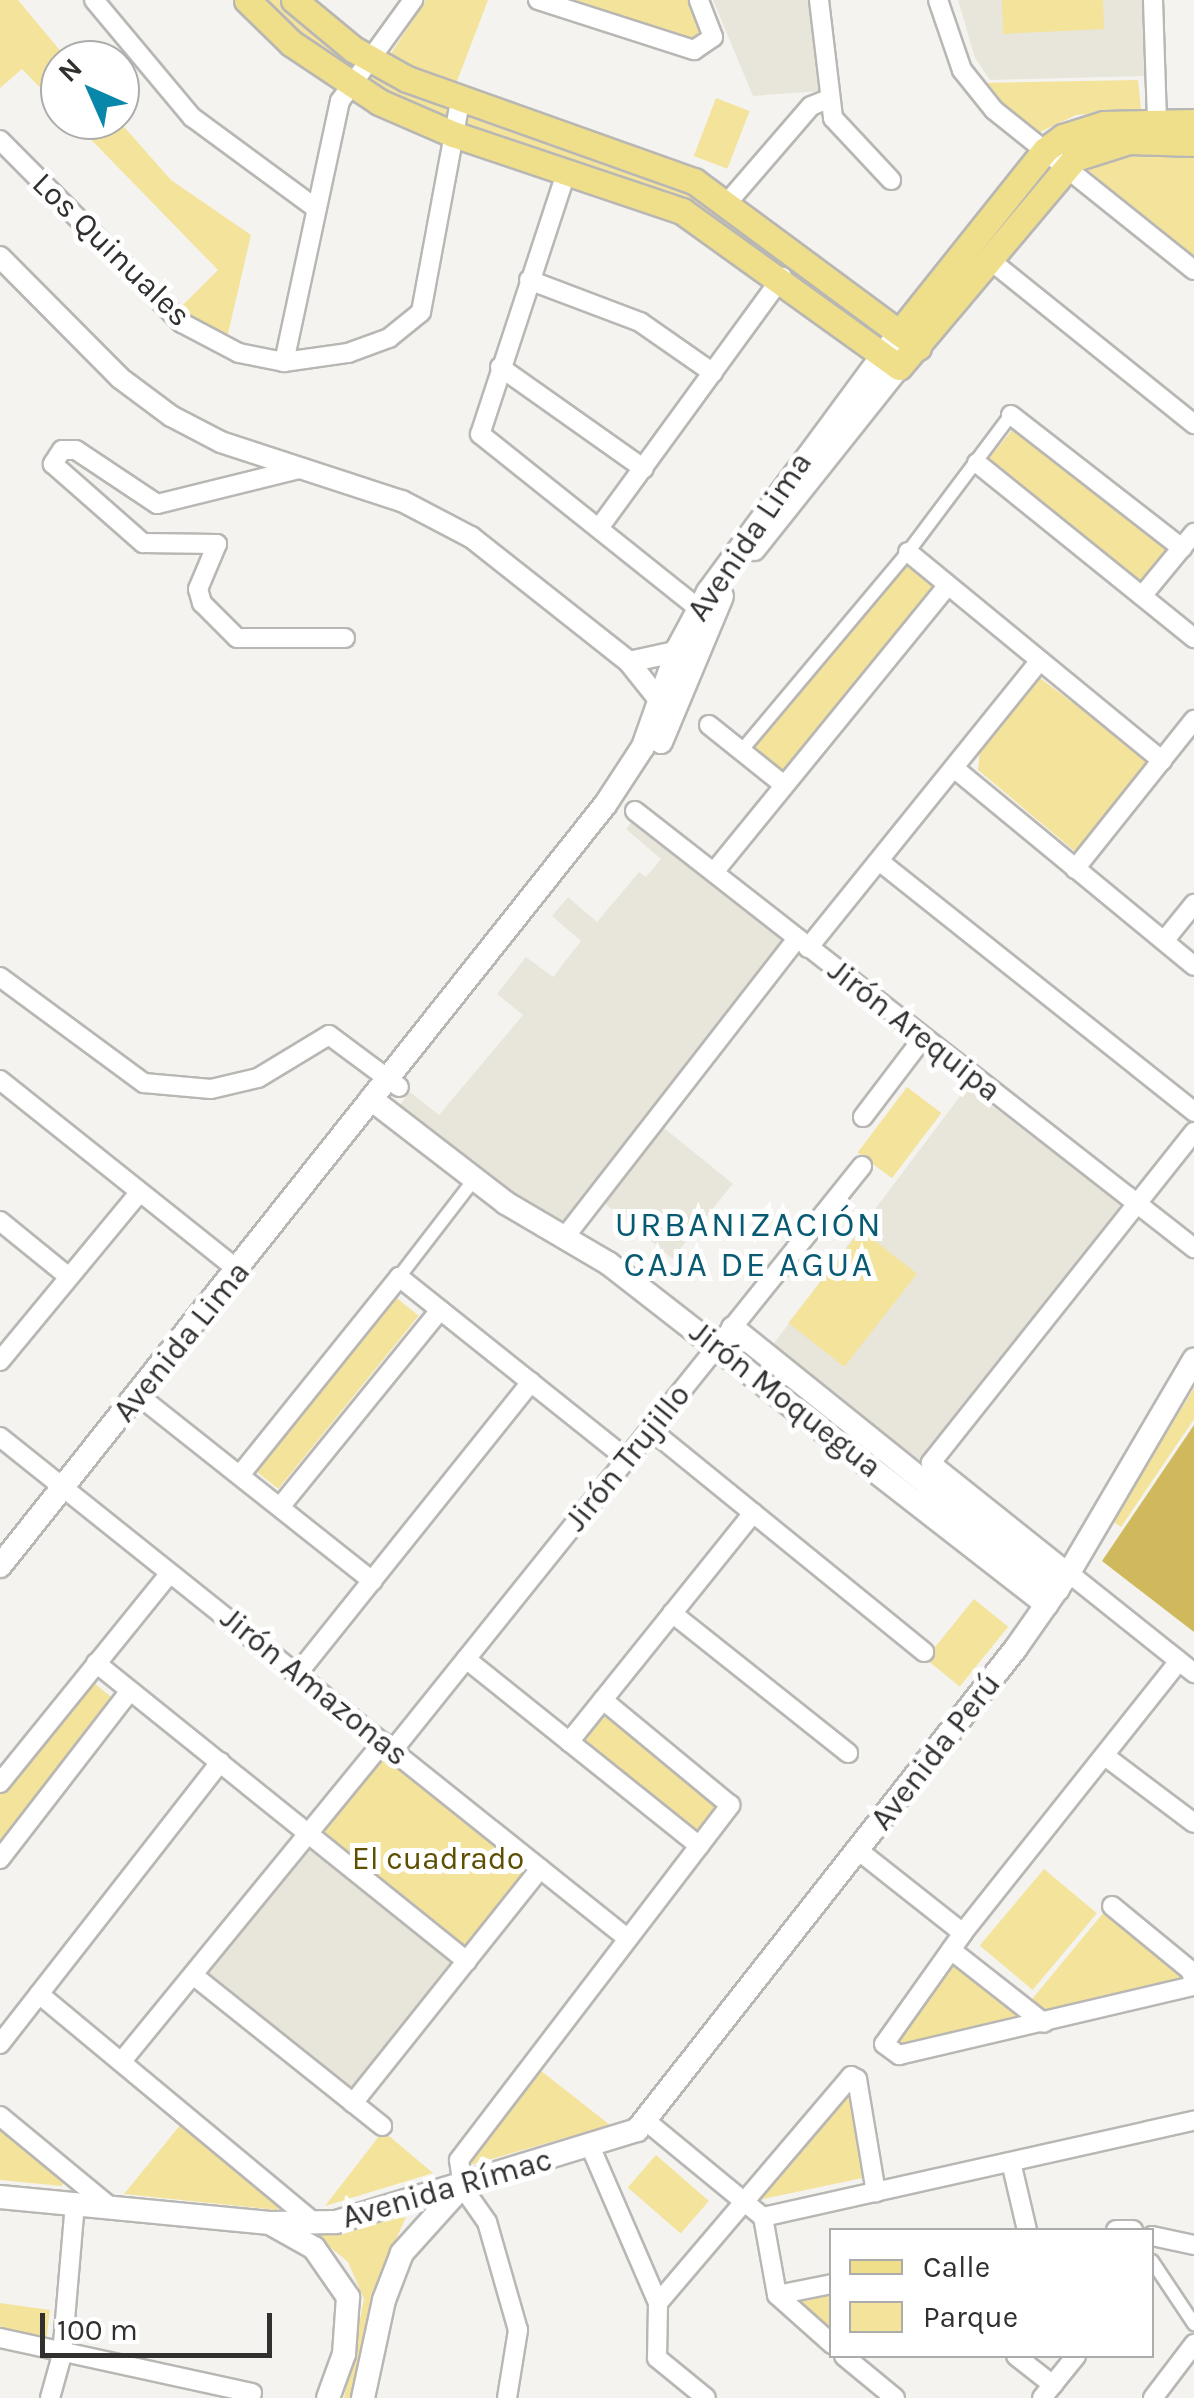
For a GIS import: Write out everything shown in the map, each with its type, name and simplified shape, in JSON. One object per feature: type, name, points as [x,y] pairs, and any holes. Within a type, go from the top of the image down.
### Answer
[{"type":"main road","points":[[246,0],[350,86],[453,134],[682,212],[782,277],[891,361]]},
{"type":"main road","points":[[294,0],[372,60],[460,102],[670,170],[728,202],[909,340]]},
{"type":"main road","name":"Avenida Lima","points":[[0,1566],[635,788],[670,722],[698,608],[1055,158],[1084,128],[1194,122]]},
{"type":"main road","name":"Avenida Lima","points":[[909,340],[990,260],[1055,158],[1112,144],[1194,144]]},
{"type":"main road","name":"Avenida Lima","points":[[393,1083],[605,806],[643,747],[660,701],[687,650],[751,553],[891,361]]},
{"type":"main road","name":"Jirón Moquegua","points":[[372,1108],[490,1192],[608,1263],[718,1347],[1058,1588]]},
{"type":"main road","name":"Jirón Moquegua","points":[[733,1328],[1058,1588]]},
{"type":"main road","name":"Avenida Perú","points":[[646,2121],[860,1851],[1058,1588],[1194,1360]]},
{"type":"main road","name":"Avenida Rímac","points":[[0,2197],[270,2223],[354,2220],[591,2148],[646,2121]]},
{"type":"main road","points":[[363,2398],[384,2300],[402,2253],[463,2188]]},
{"type":"main road","points":[[270,2223],[314,2248],[348,2296],[344,2354],[328,2398]]},
{"type":"street","points":[[94,0],[200,125],[314,207]]},
{"type":"street","points":[[284,362],[332,124],[350,86],[412,0]]},
{"type":"street","points":[[538,0],[694,50],[709,43],[713,31],[699,0]]},
{"type":"street","points":[[818,0],[828,100],[836,126],[891,180]]},
{"type":"street","points":[[938,0],[962,70],[994,110],[1194,270]]},
{"type":"street","points":[[1153,0],[1157,122]]},
{"type":"street","points":[[728,202],[812,106],[828,100]]},
{"type":"street","name":"Los Quinuales","points":[[0,140],[182,322],[239,352],[284,362],[348,352],[389,338],[421,312],[460,102]]},
{"type":"street","points":[[567,170],[480,431],[698,608]]},
{"type":"street","points":[[0,257],[120,378],[171,416],[221,442],[309,467],[402,501],[471,537],[527,575],[629,662],[660,701]]},
{"type":"street","points":[[990,260],[1194,424]]},
{"type":"street","points":[[599,528],[782,277]]},
{"type":"street","points":[[529,280],[625,315],[713,373]]},
{"type":"street","points":[[500,368],[644,468]]},
{"type":"street","points":[[742,750],[908,552],[1011,415],[1182,548]]},
{"type":"street","points":[[309,467],[157,504],[76,450],[62,450],[53,464],[143,543],[218,544],[198,589],[202,603],[237,638],[346,638]]},
{"type":"street","points":[[978,463],[1194,638]]},
{"type":"street","points":[[1142,596],[1194,533]]},
{"type":"street","points":[[908,552],[1162,762]]},
{"type":"street","points":[[714,872],[948,586]]},
{"type":"street","points":[[629,662],[687,650]]},
{"type":"street","points":[[564,1238],[1038,663]]},
{"type":"street","points":[[1075,870],[1194,720]]},
{"type":"street","points":[[710,725],[784,784]]},
{"type":"street","points":[[954,768],[1194,966]]},
{"type":"street","name":"Jirón Arequipa","points":[[635,811],[1194,1248]]},
{"type":"street","points":[[879,860],[1194,1112]]},
{"type":"street","points":[[1164,941],[1194,904]]},
{"type":"street","points":[[0,977],[144,1083],[212,1089],[258,1078],[329,1036],[393,1083]]},
{"type":"street","points":[[862,1117],[923,1038]]},
{"type":"street","points":[[0,1080],[240,1271]]},
{"type":"street","points":[[1112,1906],[1190,1971],[1194,1984],[899,2055],[888,2050],[884,2037],[963,1933],[1106,1756],[1187,1667],[1058,1588],[931,1463],[1194,1132]]},
{"type":"street","name":"Jirón Trujillo","points":[[122,2061],[307,1835],[466,1659],[862,1166]]},
{"type":"street","points":[[240,1475],[469,1186]]},
{"type":"street","points":[[0,1361],[140,1192]]},
{"type":"street","points":[[0,1220],[70,1277]]},
{"type":"street","points":[[398,1277],[627,1459]]},
{"type":"street","points":[[280,1507],[440,1310]]},
{"type":"street","points":[[298,1673],[531,1382]]},
{"type":"street","points":[[139,1396],[372,1581]]},
{"type":"street","points":[[651,1430],[924,1652]]},
{"type":"street","name":"Jirón Amazonas","points":[[0,1437],[627,1938]]},
{"type":"street","points":[[569,1742],[753,1513]]},
{"type":"street","points":[[0,1783],[170,1573]]},
{"type":"street","points":[[672,1613],[848,1753]]},
{"type":"street","points":[[466,1659],[699,1846]]},
{"type":"street","points":[[96,1663],[468,1961]]},
{"type":"street","points":[[0,1859],[130,1691]]},
{"type":"street","points":[[507,2398],[518,2330],[488,2222],[463,2188],[458,2160],[730,1805],[602,1700]]},
{"type":"street","points":[[1106,1756],[1194,1823]]},
{"type":"street","points":[[0,2044],[220,1762]]},
{"type":"street","points":[[860,1851],[963,1933]]},
{"type":"street","points":[[353,2103],[540,1869]]},
{"type":"street","points":[[951,1950],[1044,2023]]},
{"type":"street","points":[[193,1975],[382,2126]]},
{"type":"street","points":[[39,1994],[315,2223]]},
{"type":"street","points":[[658,2302],[748,2204],[851,2076],[857,2079],[876,2192]]},
{"type":"street","points":[[0,2116],[109,2206]]},
{"type":"street","points":[[646,2121],[763,2217],[777,2295],[829,2341]]},
{"type":"street","points":[[763,2217],[1194,2121]]},
{"type":"street","points":[[591,2148],[658,2302],[656,2358],[706,2398]]},
{"type":"street","points":[[1012,2162],[1027,2228]]},
{"type":"street","points":[[50,2398],[62,2355],[74,2203]]},
{"type":"street","points":[[1194,2244],[1154,2249],[1194,2324]]},
{"type":"street","points":[[777,2295],[829,2285]]},
{"type":"street","points":[[0,2338],[62,2355],[252,2392]]},
{"type":"street","points":[[1153,2398],[1194,2344]]},
{"type":"street","points":[[846,2358],[895,2398]]},
{"type":"street","points":[[1018,2358],[1047,2392],[1074,2358]]},
{"type":"shaded area","points":[[713,0],[816,0],[820,91],[753,96]]},
{"type":"shaded area","points":[[958,0],[1146,0],[1147,76],[990,80],[975,58]]},
{"type":"shaded area","points":[[635,818],[787,941],[558,1227],[486,1180],[398,1107],[410,1092],[439,1115],[523,1015],[497,994],[526,957],[553,977],[581,941],[552,916],[568,897],[597,922],[639,872],[646,877],[661,859],[626,829]]},
{"type":"shaded area","points":[[967,1087],[1127,1207],[928,1471],[768,1351]]},
{"type":"shaded area","points":[[659,1124],[733,1184],[672,1258],[599,1199]]},
{"type":"shaded area","points":[[1194,1425],[1194,1632],[1102,1561]]},
{"type":"shaded area","points":[[308,1843],[453,1961],[348,2091],[202,1974]]},
{"type":"green space","points":[[0,0],[18,0],[51,40],[40,40],[40,87],[22,69],[0,88]]},
{"type":"green space","points":[[259,0],[286,0],[355,59],[349,68],[345,72]]},
{"type":"green space","points":[[426,0],[488,0],[454,89],[388,58]]},
{"type":"green space","points":[[567,0],[690,0],[705,34],[691,42]]},
{"type":"green space","points":[[1002,0],[1103,0],[1104,29],[1003,34]]},
{"type":"green space","points":[[372,70],[447,106],[448,118],[440,122],[364,80]]},
{"type":"green space","points":[[1138,80],[1141,109],[1076,115],[1040,132],[1010,116],[983,83]]},
{"type":"green space","points":[[716,98],[750,111],[727,169],[694,156]]},
{"type":"green space","points":[[475,115],[681,186],[864,320],[861,327],[693,206],[468,128],[468,117]]},
{"type":"green space","points":[[91,140],[136,140],[171,180],[251,235],[227,338],[180,308],[218,270]]},
{"type":"green space","points":[[1194,151],[1194,257],[1082,165],[1115,153]]},
{"type":"green space","points":[[1017,424],[1169,547],[1138,585],[986,462]]},
{"type":"green space","points":[[903,557],[941,588],[784,781],[746,751]]},
{"type":"green space","points":[[1036,675],[1148,759],[1078,854],[978,770],[980,749]]},
{"type":"green space","points":[[907,1087],[941,1113],[892,1178],[858,1152]]},
{"type":"green space","points":[[861,1230],[917,1274],[844,1367],[788,1323]]},
{"type":"green space","points":[[393,1295],[419,1316],[278,1489],[253,1468]]},
{"type":"green space","points":[[1194,1388],[1194,1419],[1121,1527],[1112,1521]]},
{"type":"green space","points":[[974,1599],[1008,1627],[960,1687],[926,1659]]},
{"type":"green space","points":[[88,1678],[116,1701],[0,1844],[0,1786]]},
{"type":"green space","points":[[604,1706],[723,1802],[696,1836],[577,1739]]},
{"type":"green space","name":"El cuadrado","points":[[384,1746],[531,1865],[463,1949],[316,1830]]},
{"type":"green space","points":[[1044,1869],[1097,1913],[1033,1990],[980,1946]]},
{"type":"green space","points":[[1109,1906],[1186,1971],[1189,1983],[1044,2016],[1028,2004]]},
{"type":"green space","points":[[954,1955],[1024,2011],[1022,2020],[894,2051],[889,2038]]},
{"type":"green space","points":[[536,2067],[610,2125],[467,2166],[468,2152]]},
{"type":"green space","points":[[848,2089],[867,2177],[759,2200]]},
{"type":"green space","points":[[186,2118],[282,2201],[277,2210],[124,2194]]},
{"type":"green space","points":[[0,2123],[66,2175],[62,2186],[0,2180]]},
{"type":"green space","points":[[383,2131],[433,2173],[325,2206]]},
{"type":"green space","points":[[656,2155],[709,2201],[681,2233],[628,2187]]},
{"type":"green space","points":[[406,2217],[374,2289],[354,2398],[344,2398],[364,2299],[348,2262],[313,2233]]},
{"type":"green space","points":[[829,2288],[829,2334],[785,2297]]},
{"type":"green space","points":[[0,2303],[50,2310],[46,2343],[0,2331]]},
{"type":"district","name":"URBANIZACIÓN CAJA DE AGUA","points":[[749,1245]]}]
